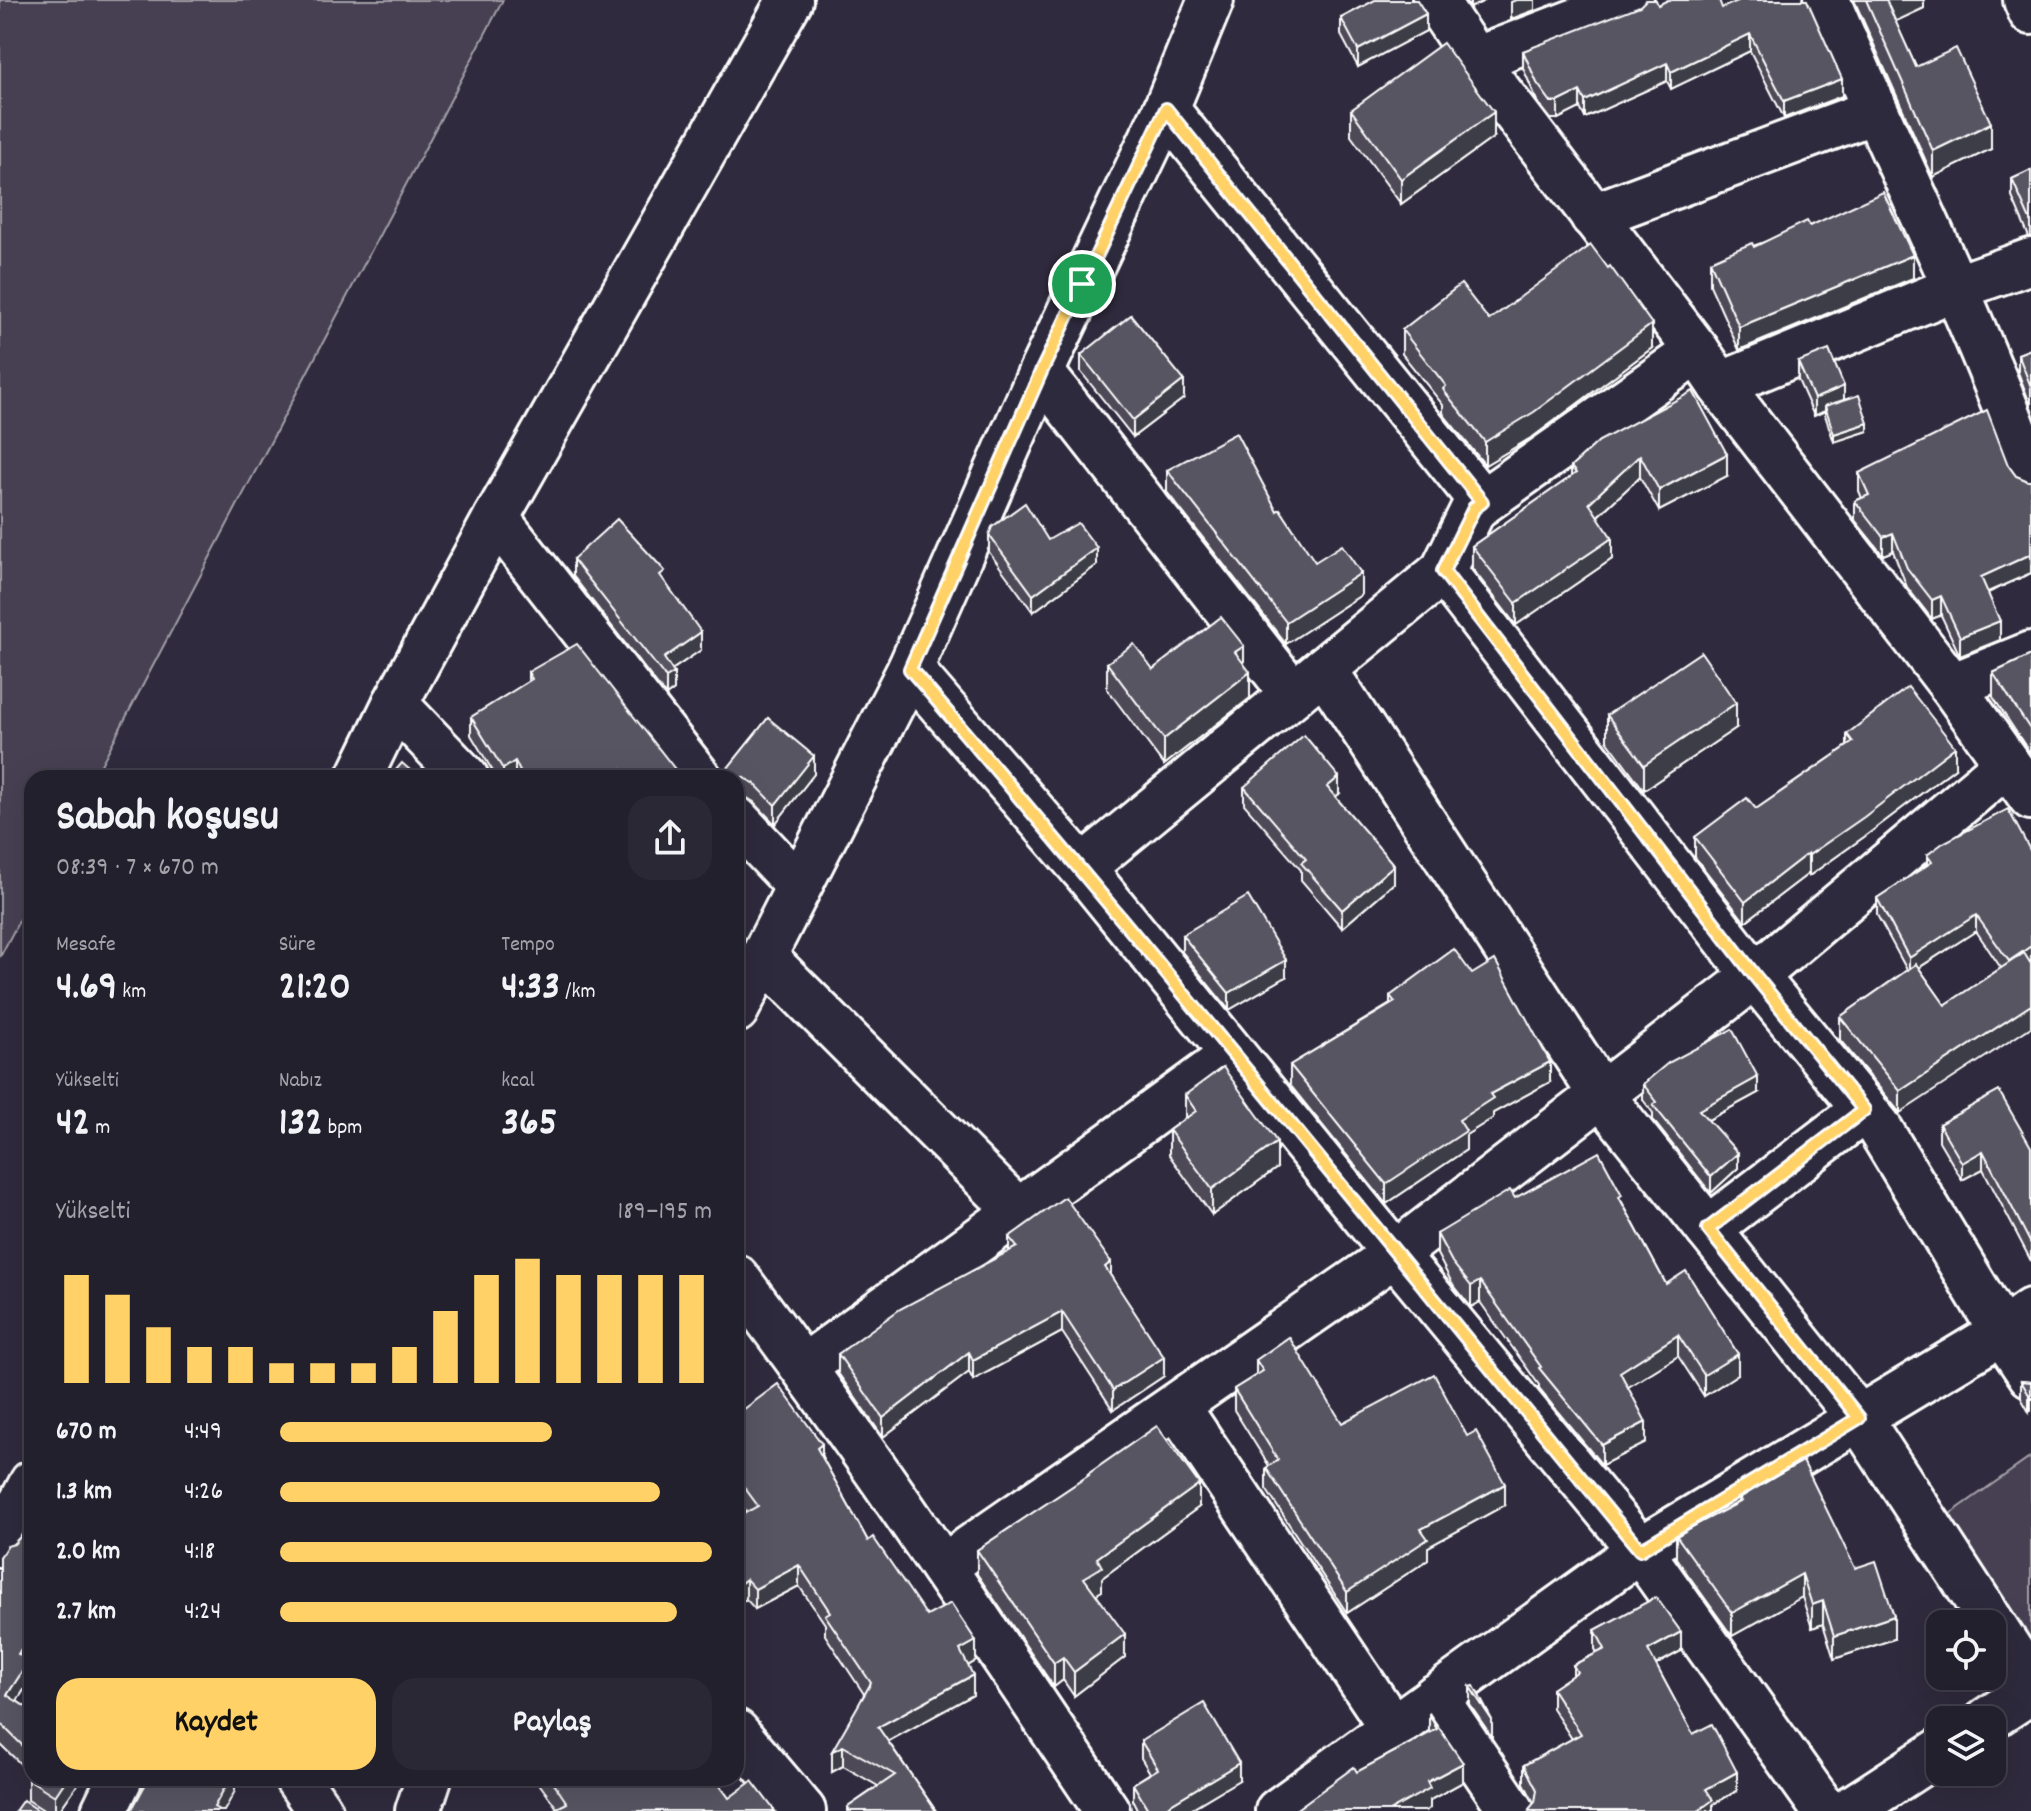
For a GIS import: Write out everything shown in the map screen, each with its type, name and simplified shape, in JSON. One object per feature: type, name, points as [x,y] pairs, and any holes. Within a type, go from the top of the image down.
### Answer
[{"type":"street","points":[[363,770],[395,704],[496,518],[790,0]]},
{"type":"street","points":[[744,995],[910,669],[1041,372],[1166,109],[1211,0]]},
{"type":"street","points":[[943,1567],[1395,1254],[1755,976],[2019,781],[1952,686],[1475,60],[1435,0]]},
{"type":"street","points":[[1475,60],[1631,0]]},
{"type":"street","points":[[1827,0],[2028,459]]},
{"type":"street","points":[[2026,0],[2031,12]]},
{"type":"street","points":[[1166,109],[1482,502]]},
{"type":"street","points":[[1593,216],[1874,111]]},
{"type":"street","points":[[1082,868],[1443,571],[1474,508],[1482,502],[1708,368],[2031,261]]},
{"type":"street","points":[[1041,372],[1308,682],[1602,1096],[1859,1418],[2031,1683]]},
{"type":"street","points":[[496,518],[693,770]]},
{"type":"street","points":[[1443,571],[1755,976],[1878,1126],[2016,1321],[2031,1375]]},
{"type":"street","points":[[1952,686],[2031,654]]},
{"type":"street","points":[[910,669],[1082,868],[1640,1550],[1825,1811]]},
{"type":"street","points":[[395,704],[458,770]]},
{"type":"street","points":[[744,828],[798,885]]},
{"type":"street","points":[[764,957],[1018,1211]]},
{"type":"street","points":[[804,1367],[1233,1055]]},
{"type":"street","points":[[1708,1229],[1864,1110]]},
{"type":"street","points":[[744,1288],[804,1367],[943,1567],[1107,1811]]},
{"type":"street","points":[[1278,1811],[1640,1550],[2016,1321]]},
{"type":"street","points":[[1177,1406],[1393,1729]]},
{"type":"street","points":[[0,1544],[24,1498]]},
{"type":"street","points":[[2006,1707],[2031,1691]]},
{"type":"street","points":[[1435,1697],[1512,1811]]},
{"type":"street","points":[[744,1741],[803,1811]]},
{"type":"street","points":[[1848,1811],[1926,1760]]},
{"type":"street","points":[[104,1811],[116,1786]]},
{"type":"street","points":[[303,1786],[320,1811]]},
{"type":"street","points":[[418,1811],[426,1786]]},
{"type":"shaded area","points":[[0,0],[503,0],[98,770],[24,770],[24,911],[0,957]]},
{"type":"shaded area","points":[[2031,1457],[2031,1693],[2006,1657],[2006,1610],[1973,1610],[1920,1535]]},
{"type":"building","points":[[1375,0],[1417,0],[1426,14],[1358,50],[1341,18]]},
{"type":"building","points":[[1646,0],[1656,0],[1658,5],[1668,0],[1719,0],[1722,8],[1740,0],[1807,0],[1842,79],[1784,101],[1750,34],[1671,72],[1667,63],[1585,101],[1580,91],[1558,102],[1551,102],[1537,83],[1523,51],[1640,6]]},
{"type":"building","points":[[1866,0],[1886,0],[1916,67],[1956,48],[1991,123],[1933,151]]},
{"type":"building","points":[[1443,43],[1494,112],[1401,179],[1351,110]]},
{"type":"building","points":[[2031,170],[2031,219],[2012,179]]},
{"type":"building","points":[[1883,192],[1913,255],[1739,327],[1710,261],[1752,243],[1754,247],[1807,221],[1810,226]]},
{"type":"building","points":[[1591,245],[1652,324],[1534,412],[1485,442],[1444,391],[1446,386],[1402,330],[1461,284],[1489,320]]},
{"type":"building","points":[[1131,315],[1184,380],[1133,420],[1081,355]]},
{"type":"building","points":[[2031,349],[2031,387],[2018,354]]},
{"type":"building","points":[[1829,350],[1844,386],[1814,399],[1798,362]]},
{"type":"building","points":[[1693,391],[1727,454],[1659,490],[1640,455],[1589,503],[1612,538],[1516,603],[1472,546],[1576,473],[1571,467],[1599,441]]},
{"type":"building","points":[[1859,395],[1868,423],[1834,434],[1825,406]]},
{"type":"building","points":[[1987,410],[2008,465],[2016,476],[2031,481],[2031,554],[1981,577],[2000,621],[1960,637],[1941,596],[1932,600],[1907,568],[1893,533],[1883,537],[1855,501],[1869,495],[1859,473]]},
{"type":"building","points":[[1236,433],[1277,511],[1280,509],[1315,562],[1342,545],[1361,573],[1286,622],[1167,470]]},
{"type":"building","points":[[1025,503],[1048,540],[1078,523],[1097,548],[1033,595],[989,535],[992,527]]},
{"type":"building","points":[[617,519],[665,571],[660,575],[701,632],[664,658],[674,673],[666,678],[573,559]]},
{"type":"building","points":[[1221,617],[1244,646],[1235,652],[1250,672],[1164,739],[1107,663],[1134,644],[1153,669]]},
{"type":"building","points":[[577,644],[676,770],[519,770],[515,761],[503,769],[471,717],[532,679],[528,672]]},
{"type":"building","points":[[1701,652],[1736,703],[1644,765],[1607,715]]},
{"type":"building","points":[[2031,655],[2031,729],[2030,729],[1993,673]]},
{"type":"building","points":[[1908,687],[1955,747],[1745,902],[1695,837],[1747,798],[1756,809],[1853,742],[1847,734]]},
{"type":"building","points":[[768,718],[814,756],[775,805],[754,783],[744,778],[744,770],[726,770]]},
{"type":"building","points":[[1304,735],[1339,777],[1327,787],[1394,865],[1342,910],[1301,863],[1306,859],[1244,787]]},
{"type":"building","points":[[402,763],[410,770],[396,770]]},
{"type":"building","points":[[2008,809],[2031,852],[2031,946],[2009,961],[1976,915],[1909,958],[1877,898],[1932,862],[1927,855],[1943,843]]},
{"type":"building","points":[[1248,896],[1286,960],[1229,993],[1182,935]]},
{"type":"building","points":[[1454,949],[1472,974],[1495,960],[1550,1062],[1490,1094],[1493,1098],[1459,1120],[1466,1131],[1386,1184],[1290,1065],[1395,1002],[1390,996]]},
{"type":"building","points":[[2024,953],[2031,964],[2031,1005],[1900,1091],[1840,1017],[1916,964],[1945,1005]]},
{"type":"building","points":[[1732,1029],[1758,1077],[1699,1110],[1738,1153],[1711,1177],[1653,1105],[1657,1102],[1643,1084],[1668,1063]]},
{"type":"building","points":[[1223,1067],[1277,1142],[1212,1189],[1169,1130],[1196,1111],[1185,1095]]},
{"type":"building","points":[[1999,1091],[2031,1147],[2031,1244],[1983,1151],[1962,1163],[1939,1124]]},
{"type":"building","points":[[1599,1152],[1622,1195],[1619,1197],[1666,1284],[1686,1271],[1738,1354],[1704,1375],[1678,1335],[1620,1372],[1646,1422],[1602,1445],[1539,1368],[1480,1281],[1471,1286],[1452,1262],[1437,1234],[1510,1190],[1515,1198]]},
{"type":"building","points":[[1065,1197],[1111,1262],[1105,1267],[1164,1357],[1113,1390],[1062,1312],[973,1360],[969,1352],[883,1418],[838,1354],[900,1309],[1017,1247],[1009,1237]]},
{"type":"building","points":[[1289,1337],[1342,1423],[1434,1374],[1467,1436],[1476,1431],[1505,1484],[1421,1529],[1428,1539],[1347,1592],[1266,1468],[1278,1460],[1234,1389],[1263,1371],[1256,1360]]},
{"type":"building","points":[[2021,1381],[2031,1382],[2031,1394],[2029,1395]]},
{"type":"building","points":[[778,1384],[822,1444],[817,1448],[868,1541],[873,1537],[927,1616],[951,1603],[976,1641],[960,1650],[973,1675],[878,1727],[936,1811],[850,1811],[848,1807],[895,1775],[843,1746],[832,1751],[871,1683],[825,1615],[830,1612],[799,1565],[755,1589],[746,1579],[744,1581],[744,1514],[758,1506],[744,1487],[744,1409]]},
{"type":"building","points":[[1157,1426],[1199,1484],[1097,1558],[1102,1567],[1084,1578],[1125,1634],[1074,1672],[1063,1657],[1054,1663],[977,1550]]},
{"type":"building","points":[[1803,1461],[1855,1568],[1876,1561],[1894,1616],[1834,1636],[1823,1601],[1812,1605],[1802,1574],[1732,1613],[1676,1535],[1742,1501],[1739,1496]]},
{"type":"building","points":[[24,1531],[24,1644],[18,1654],[24,1658],[24,1669],[7,1695],[24,1706],[24,1747],[0,1723],[0,1557],[7,1546],[14,1544]]},
{"type":"building","points":[[1656,1597],[1681,1632],[1648,1650],[1693,1734],[1712,1724],[1737,1772],[1706,1789],[1713,1800],[1698,1811],[1530,1811],[1537,1790],[1524,1765],[1581,1734],[1552,1689],[1577,1672],[1573,1665],[1605,1649],[1595,1630]]},
{"type":"building","points":[[1474,1686],[1492,1720],[1470,1687]]},
{"type":"building","points":[[1204,1703],[1239,1763],[1159,1811],[1149,1811],[1133,1784],[1158,1769],[1141,1741]]},
{"type":"building","points":[[1429,1713],[1463,1763],[1427,1782],[1430,1788],[1389,1811],[1294,1811],[1354,1767],[1357,1772],[1437,1729]]},
{"type":"building","points":[[752,1781],[775,1811],[551,1811],[567,1803],[555,1786],[720,1786],[729,1798]]},
{"type":"building","points":[[39,1786],[62,1786],[55,1796]]},
{"type":"building","points":[[145,1786],[226,1786],[214,1807],[221,1811],[131,1811]]},
{"type":"building","points":[[23,1800],[39,1811],[15,1811]]},
{"type":"route","points":[[1166,109],[1482,502],[1474,508],[1443,571],[1755,976],[1864,1110],[1708,1229],[1859,1418],[1640,1550],[1082,868],[910,669],[1082,284],[1166,109]]}]
